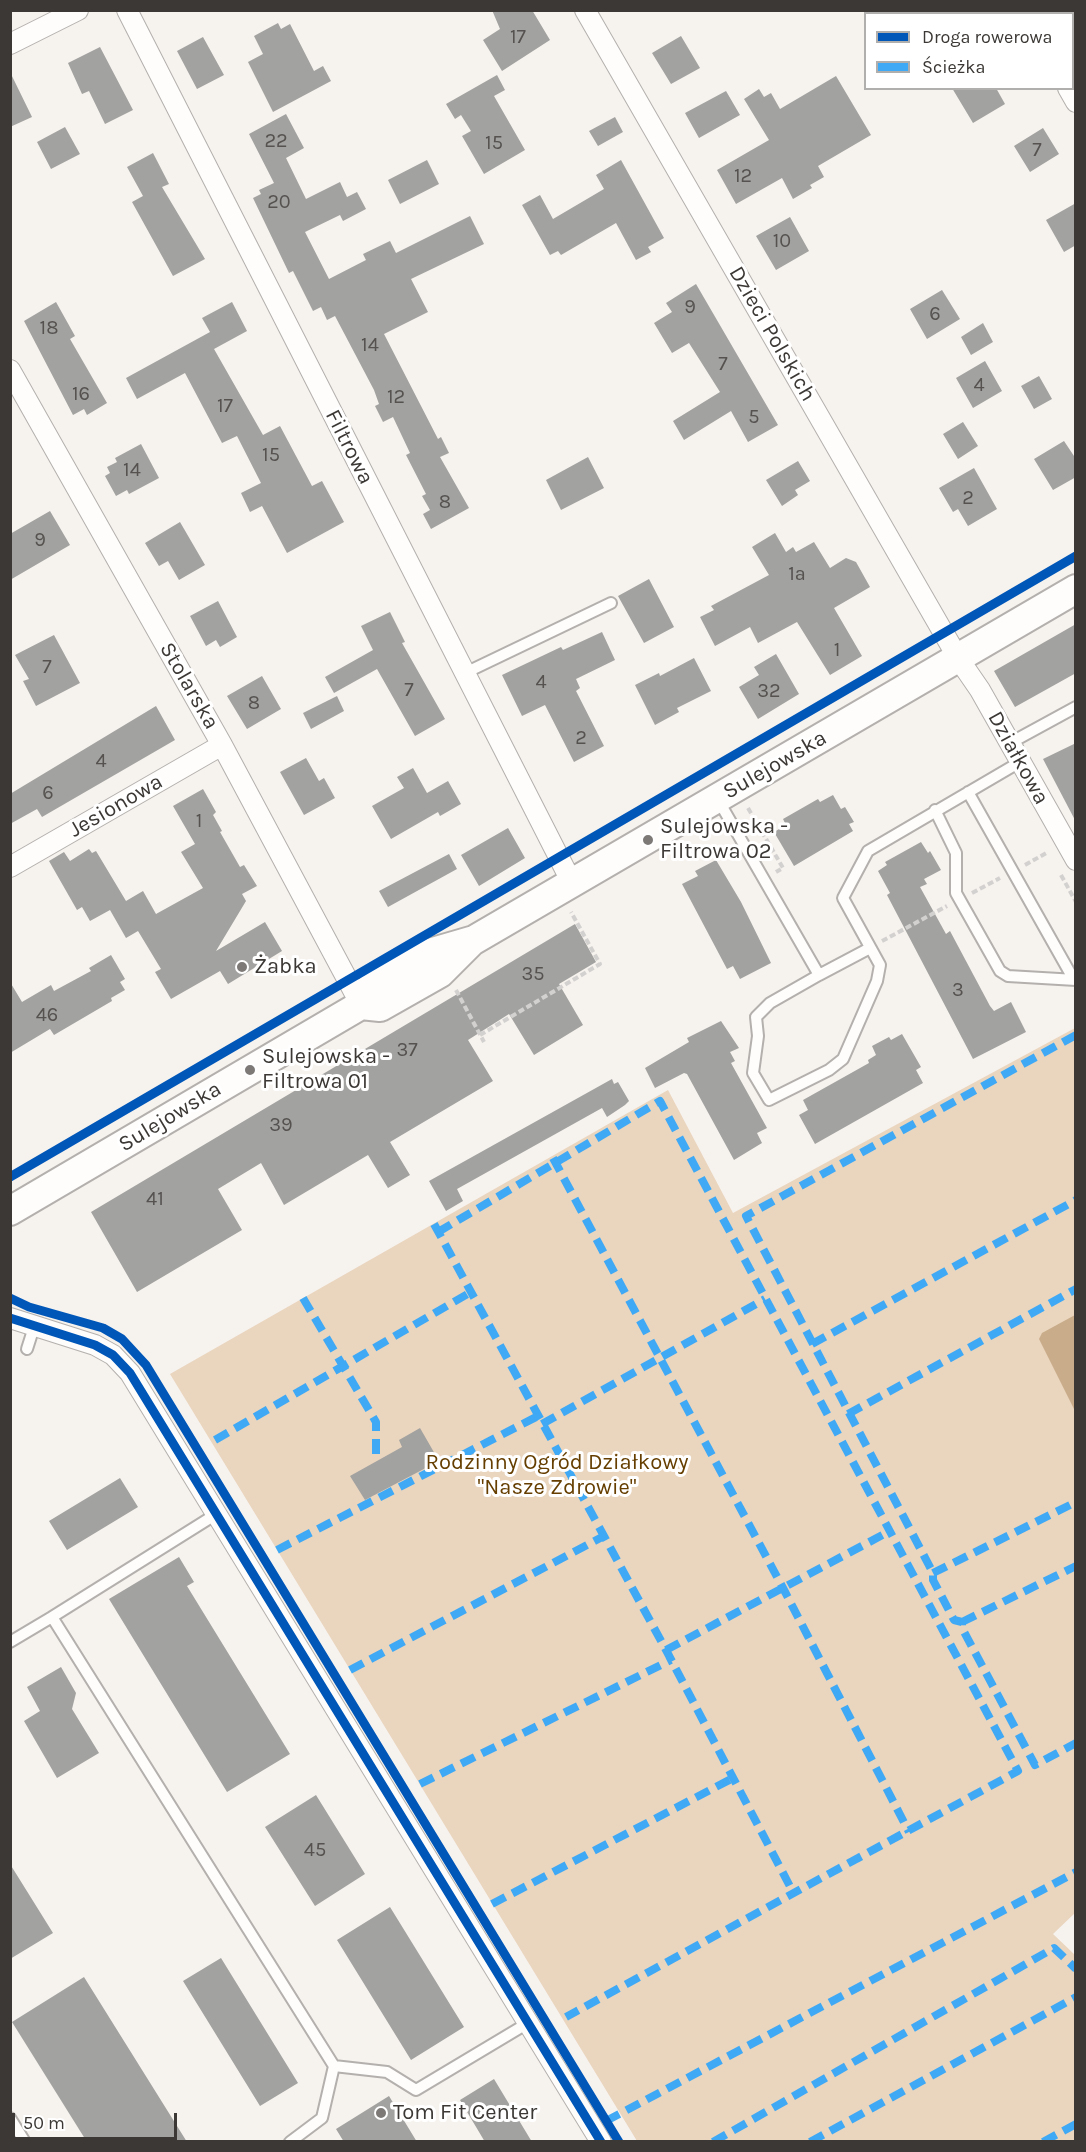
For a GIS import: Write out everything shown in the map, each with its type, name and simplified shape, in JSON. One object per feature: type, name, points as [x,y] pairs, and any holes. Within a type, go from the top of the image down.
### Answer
[{"type":"main road","name":"Sulejowska","points":[[10,1211],[361,1005],[380,1007],[440,973],[474,940],[571,896],[723,808],[958,658],[1076,589]]},
{"type":"street","points":[[10,44],[78,10]]},
{"type":"street","name":"Filtrowa","points":[[127,10],[465,673],[571,896]]},
{"type":"street","name":"Dzieci Polskich","points":[[585,10],[958,658]]},
{"type":"street","name":"Stolarska","points":[[10,370],[222,745],[361,1005]]},
{"type":"street","name":"Działkowa","points":[[958,658],[980,690],[1076,860]]},
{"type":"street","name":"Jesionowa","points":[[10,867],[222,745]]},
{"type":"street","points":[[10,1318],[95,1344],[124,1365],[218,1513],[601,2142]]},
{"type":"lane","points":[[465,673],[611,603]]},
{"type":"lane","points":[[1010,743],[1076,707]]},
{"type":"lane","points":[[870,948],[770,1003],[756,1017],[758,1036],[753,1073],[769,1100],[829,1070],[843,1059],[880,974],[880,965],[844,902],[844,894],[868,851],[1020,762]]},
{"type":"lane","points":[[968,792],[1075,980]]},
{"type":"lane","points":[[723,808],[819,975]]},
{"type":"lane","points":[[935,810],[955,847],[958,862],[954,888],[1000,971],[1008,976],[1075,980]]},
{"type":"lane","points":[[27,1349],[34,1327]]},
{"type":"lane","points":[[10,1642],[218,1513]]},
{"type":"lane","points":[[52,1617],[334,2066],[322,2118],[290,2142]]},
{"type":"lane","points":[[334,2066],[387,2072],[416,2090],[528,2022]]},
{"type":"lane","points":[[10,2118],[25,2142]]},
{"type":"path","points":[[723,808],[748,807],[758,801]]},
{"type":"path","points":[[748,807],[783,868],[764,879]]},
{"type":"path","points":[[1043,843],[1053,862]]},
{"type":"path","points":[[1059,872],[1076,902]]},
{"type":"path","points":[[480,1035],[600,964],[571,896]]},
{"type":"path","points":[[870,948],[959,899]]},
{"type":"path","points":[[454,988],[484,1042]]},
{"type":"green space","name":"Rodzinny Ogród Działkowy \"Nasze Zdrowie\"","points":[[1075,1028],[1076,1912],[1053,1934],[1075,1955],[1075,2141],[637,2141],[170,1374],[668,1090],[733,1213]]},
{"type":"shaded area","points":[[1075,1315],[1075,1411],[1039,1339],[1042,1333]]},
{"type":"building","points":[[492,10],[532,10],[550,40],[502,71],[483,40],[500,29]]},
{"type":"building","points":[[278,23],[281,29],[290,24],[314,71],[323,66],[331,81],[273,112],[248,62],[263,54],[254,36]]},
{"type":"building","points":[[681,36],[700,68],[671,84],[652,53]]},
{"type":"building","points":[[203,37],[224,75],[197,89],[177,51]]},
{"type":"building","points":[[100,47],[133,110],[105,124],[89,91],[82,94],[68,63]]},
{"type":"building","points":[[10,72],[32,117],[10,127]]},
{"type":"building","points":[[497,75],[505,90],[494,96],[525,150],[484,174],[462,136],[471,131],[461,115],[455,119],[446,104]]},
{"type":"building","points":[[836,76],[871,135],[818,166],[824,177],[810,185],[812,188],[793,199],[782,178],[736,204],[717,170],[769,140],[744,99],[759,89],[764,97],[771,93],[780,109]]},
{"type":"building","points":[[953,90],[997,90],[1005,104],[973,123]]},
{"type":"building","points":[[726,91],[740,115],[699,138],[685,113]]},
{"type":"building","points":[[286,114],[304,148],[286,158],[306,199],[340,182],[347,197],[357,192],[366,209],[343,221],[340,215],[305,232],[329,279],[366,260],[363,254],[390,241],[396,253],[470,216],[484,244],[411,279],[428,312],[384,334],[438,439],[441,437],[449,453],[440,457],[469,508],[431,529],[423,514],[430,510],[422,496],[426,494],[406,455],[410,453],[393,417],[383,422],[375,406],[379,404],[374,390],[335,316],[327,320],[321,307],[313,311],[293,271],[289,273],[253,198],[261,194],[259,190],[274,183],[249,134]]},
{"type":"building","points":[[615,117],[623,132],[598,146],[589,131]]},
{"type":"building","points":[[65,127],[80,154],[51,169],[37,142]]},
{"type":"building","points":[[1043,128],[1059,154],[1030,172],[1014,146]]},
{"type":"building","points":[[153,153],[169,184],[162,187],[205,259],[173,276],[132,202],[143,196],[127,167]]},
{"type":"building","points":[[427,160],[439,184],[400,204],[388,180]]},
{"type":"building","points":[[621,160],[664,238],[648,247],[651,252],[636,260],[616,223],[561,255],[558,251],[550,255],[522,205],[540,195],[553,219],[604,189],[596,175]]},
{"type":"building","points":[[1076,203],[1076,245],[1064,252],[1046,220]]},
{"type":"building","points":[[790,217],[809,251],[776,270],[756,236]]},
{"type":"building","points":[[696,284],[778,425],[748,442],[731,411],[684,440],[673,421],[720,392],[689,343],[672,353],[654,323],[672,312],[666,303]]},
{"type":"building","points":[[942,290],[960,319],[927,339],[910,309]]},
{"type":"building","points":[[56,302],[75,336],[70,339],[107,403],[87,415],[84,409],[73,415],[24,321]]},
{"type":"building","points":[[232,302],[247,331],[214,349],[263,435],[280,426],[312,486],[322,481],[344,522],[287,553],[262,506],[250,512],[241,493],[261,483],[237,436],[222,443],[185,373],[137,399],[126,378],[210,332],[202,318]]},
{"type":"building","points":[[983,323],[993,342],[971,355],[961,337]]},
{"type":"building","points":[[985,361],[1002,391],[973,408],[956,378]]},
{"type":"building","points":[[1039,376],[1052,399],[1034,409],[1021,386]]},
{"type":"building","points":[[963,422],[978,446],[958,459],[943,434]]},
{"type":"building","points":[[1064,441],[1076,459],[1076,477],[1053,490],[1034,459]]},
{"type":"building","points":[[141,444],[159,478],[129,494],[127,490],[116,496],[105,476],[110,473],[107,467],[117,462],[115,458]]},
{"type":"building","points":[[588,457],[604,488],[561,510],[546,480]]},
{"type":"building","points":[[798,461],[810,481],[795,490],[798,495],[782,506],[766,480]]},
{"type":"building","points":[[974,468],[997,509],[968,526],[958,509],[953,512],[939,488]]},
{"type":"building","points":[[50,511],[70,545],[10,580],[10,534]]},
{"type":"building","points":[[180,522],[205,565],[179,580],[168,561],[159,566],[145,543]]},
{"type":"building","points":[[775,533],[786,552],[793,547],[796,552],[814,542],[830,568],[846,558],[856,562],[870,587],[834,608],[862,656],[830,675],[797,622],[758,643],[750,627],[715,646],[700,617],[714,610],[711,606],[769,575],[752,547]]},
{"type":"building","points":[[649,579],[674,627],[644,643],[618,596]]},
{"type":"building","points":[[218,601],[237,637],[220,647],[216,640],[206,646],[190,616]]},
{"type":"building","points":[[390,612],[405,642],[402,643],[445,719],[415,736],[377,669],[334,693],[325,677],[373,650],[361,626]]},
{"type":"building","points":[[1076,624],[1076,673],[1015,707],[994,671]]},
{"type":"building","points":[[602,632],[615,660],[576,679],[580,688],[576,691],[604,746],[574,762],[545,705],[522,716],[502,675],[561,647],[563,650]]},
{"type":"building","points":[[54,635],[80,683],[36,706],[23,681],[29,679],[15,655]]},
{"type":"building","points":[[776,654],[799,694],[758,719],[739,687],[759,675],[754,667]]},
{"type":"building","points":[[694,658],[711,691],[677,708],[679,712],[655,725],[635,685],[659,673],[660,676]]},
{"type":"building","points":[[262,676],[281,709],[247,729],[227,696]]},
{"type":"building","points":[[337,696],[344,711],[311,729],[303,713]]},
{"type":"building","points":[[156,706],[175,740],[42,817],[37,809],[10,824],[10,794]]},
{"type":"building","points":[[1076,743],[1076,822],[1043,759]]},
{"type":"building","points":[[306,758],[319,781],[324,778],[335,798],[304,815],[280,772]]},
{"type":"building","points":[[413,768],[427,793],[448,781],[461,804],[440,816],[438,812],[391,839],[372,806],[404,788],[397,777]]},
{"type":"building","points":[[203,789],[216,812],[213,815],[222,831],[220,832],[240,867],[244,865],[257,886],[242,894],[246,901],[216,951],[265,922],[282,951],[228,984],[220,971],[171,999],[155,972],[161,969],[138,931],[126,938],[110,910],[90,921],[82,907],[77,910],[49,861],[64,852],[70,861],[89,849],[92,853],[96,851],[126,901],[143,891],[156,914],[203,888],[181,852],[195,844],[173,806]]},
{"type":"building","points":[[833,795],[841,809],[845,807],[854,822],[849,824],[853,831],[794,866],[774,832],[786,825],[783,819],[818,799],[820,802]]},
{"type":"building","points":[[508,828],[525,858],[479,886],[461,855]]},
{"type":"building","points":[[921,842],[928,853],[930,851],[941,870],[924,879],[927,884],[920,887],[946,934],[950,931],[990,1006],[994,1011],[1011,1002],[1026,1032],[973,1059],[887,895],[890,893],[878,871],[887,865],[885,862]]},
{"type":"building","points":[[449,854],[457,869],[388,907],[379,891]]},
{"type":"building","points":[[716,860],[741,902],[771,963],[740,979],[733,966],[727,969],[682,884],[698,876],[695,871]]},
{"type":"building","points":[[575,924],[596,962],[559,984],[583,1025],[534,1055],[509,1014],[468,1040],[493,1081],[390,1142],[410,1175],[388,1188],[368,1155],[284,1205],[261,1163],[218,1189],[242,1230],[137,1292],[91,1212]]},
{"type":"building","points":[[111,955],[125,979],[120,982],[125,990],[111,998],[112,1001],[54,1035],[50,1029],[10,1053],[10,982],[22,1002],[51,985],[54,991],[91,971],[89,968]]},
{"type":"building","points":[[721,1021],[739,1048],[730,1052],[735,1061],[731,1063],[767,1128],[757,1133],[762,1143],[734,1160],[687,1074],[684,1073],[655,1088],[645,1068],[689,1042],[687,1038]]},
{"type":"building","points":[[902,1034],[921,1067],[916,1070],[923,1083],[815,1144],[799,1115],[808,1110],[803,1100],[869,1063],[868,1060],[876,1055],[872,1046],[889,1037],[891,1040]]},
{"type":"building","points":[[612,1079],[614,1084],[618,1082],[629,1101],[625,1105],[607,1117],[602,1108],[457,1189],[463,1201],[446,1211],[429,1181]]},
{"type":"building","points":[[420,1428],[439,1461],[365,1500],[350,1476],[402,1447],[399,1440]]},
{"type":"building","points":[[120,1478],[138,1507],[67,1550],[49,1521]]},
{"type":"building","points":[[179,1557],[194,1582],[187,1586],[290,1754],[227,1792],[109,1599]]},
{"type":"building","points":[[61,1667],[76,1693],[72,1709],[99,1753],[57,1778],[24,1721],[40,1711],[27,1687]]},
{"type":"building","points":[[316,1795],[365,1874],[315,1906],[265,1827]]},
{"type":"building","points":[[10,1864],[53,1933],[10,1959]]},
{"type":"building","points":[[390,1907],[464,2027],[411,2060],[337,1940]]},
{"type":"building","points":[[221,1958],[298,2083],[260,2106],[183,1981]]},
{"type":"building","points":[[84,1977],[187,2142],[87,2142],[12,2022]]},
{"type":"building","points":[[494,2079],[532,2142],[485,2142],[460,2100]]},
{"type":"building","name":"Tom Fit Center","points":[[389,2096],[417,2142],[344,2142],[336,2129]]},
{"type":"marked path","points":[[1076,1035],[746,1216],[933,1573],[933,1580],[954,1620],[962,1622],[962,1628],[1035,1765],[1076,1743]]},
{"type":"marked path","points":[[438,1232],[660,1101],[1018,1771],[566,2017]]},
{"type":"marked path","points":[[553,1158],[783,1588],[909,1832]]},
{"type":"marked path","points":[[812,1344],[1076,1200]]},
{"type":"marked path","points":[[434,1224],[666,1650],[794,1894]]},
{"type":"marked path","points":[[848,1414],[1076,1289]]},
{"type":"marked path","points":[[215,1440],[471,1292]]},
{"type":"marked path","points":[[303,1298],[376,1422],[376,1457]]},
{"type":"marked path","points":[[542,1424],[765,1299]]},
{"type":"marked path","points":[[277,1550],[538,1416]]},
{"type":"marked path","points":[[933,1573],[1076,1502]]},
{"type":"marked path","points":[[666,1650],[890,1531]]},
{"type":"marked path","points":[[350,1670],[604,1536]]},
{"type":"marked path","points":[[962,1622],[1076,1566]]},
{"type":"marked path","points":[[420,1784],[671,1660]]},
{"type":"marked path","points":[[492,1904],[733,1778]]},
{"type":"marked path","points":[[606,2121],[1076,1872]]},
{"type":"marked path","points":[[713,2142],[1054,1948],[1076,1969]]},
{"type":"marked path","points":[[810,2142],[1076,1997]]},
{"type":"marked path","points":[[1043,2142],[1076,2124]]},
{"type":"cycle path","points":[[10,1177],[1076,556]]},
{"type":"cycle path","points":[[10,1298],[29,1307],[103,1328],[122,1339],[146,1365],[619,2142]]},
{"type":"cycle path","points":[[10,1318],[95,1345],[113,1355],[130,1373],[601,2142]]},
{"type":"place","name":"Sulejowska - Filtrowa 02","points":[[648,840]]},
{"type":"place","name":"Żabka","points":[[242,967]]},
{"type":"place","name":"Sulejowska - Filtrowa 01","points":[[250,1070]]},
{"type":"place","name":"Tom Fit Center","points":[[381,2113]]}]
